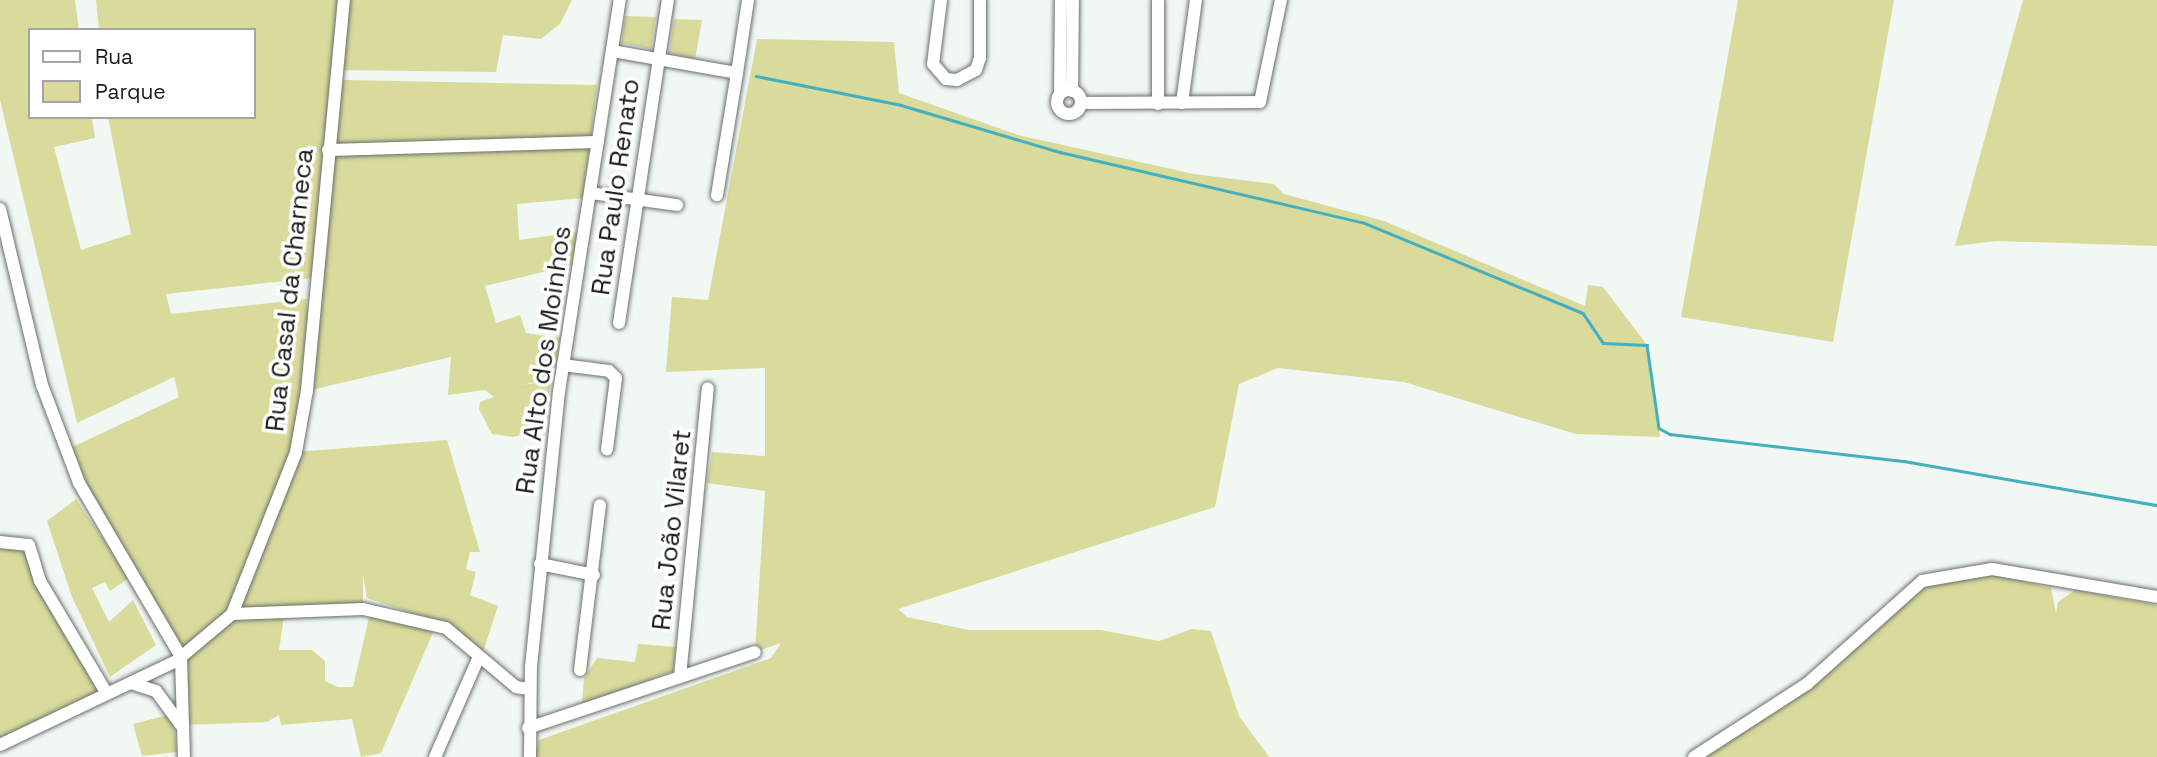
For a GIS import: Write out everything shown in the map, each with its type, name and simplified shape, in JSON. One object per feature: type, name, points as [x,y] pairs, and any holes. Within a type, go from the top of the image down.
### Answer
[{"type":"street","name":"Rua Casal da Charneca","points":[[232,614],[296,452],[307,390],[344,0]]},
{"type":"street","name":"Rua Alto dos Moinhos","points":[[530,757],[527,728],[529,689],[540,564],[563,366],[620,0]]},
{"type":"street","name":"Rua Paulo Renato","points":[[619,323],[668,0]]},
{"type":"street","points":[[717,195],[748,0]]},
{"type":"street","points":[[941,0],[933,64],[946,79],[957,80],[976,70],[980,58],[980,0]]},
{"type":"street","points":[[1061,0],[1066,92]]},
{"type":"street","points":[[1073,0],[1066,92],[1057,104],[1063,113],[1075,113],[1081,103]]},
{"type":"street","points":[[1158,0],[1158,104]]},
{"type":"street","points":[[1182,103],[1196,0]]},
{"type":"street","points":[[1066,92],[1081,103],[1158,104],[1265,98],[1281,0]]},
{"type":"street","points":[[612,51],[659,57],[737,73]]},
{"type":"street","points":[[328,150],[598,142]]},
{"type":"street","points":[[590,193],[677,205]]},
{"type":"street","points":[[0,209],[41,385],[79,483],[180,658],[184,757]]},
{"type":"street","points":[[563,366],[609,371],[616,378],[607,449]]},
{"type":"street","name":"Rua João Vilaret","points":[[680,677],[708,388]]},
{"type":"street","points":[[580,670],[594,575],[600,505]]},
{"type":"street","points":[[0,542],[29,544],[40,582],[107,694]]},
{"type":"street","points":[[540,564],[594,575]]},
{"type":"street","points":[[1695,757],[1807,684],[1922,581],[1992,569],[2157,597]]},
{"type":"street","points":[[0,745],[25,728],[107,694],[180,658],[232,614],[363,609],[426,620],[446,628],[479,657],[529,689]]},
{"type":"street","points":[[527,728],[755,652]]},
{"type":"street","points":[[435,757],[479,657]]},
{"type":"street","points":[[131,683],[156,691],[183,727]]},
{"type":"green space","points":[[0,0],[75,0],[79,28],[28,28],[28,119],[92,119],[95,138],[54,147],[81,250],[131,234],[108,119],[256,119],[256,28],[99,28],[96,0],[572,0],[560,24],[541,39],[503,35],[496,72],[334,70],[312,278],[166,294],[171,314],[306,299],[310,328],[343,80],[597,85],[583,198],[517,204],[519,240],[577,232],[572,265],[485,286],[496,323],[520,315],[526,333],[560,338],[554,377],[522,385],[552,380],[540,430],[513,437],[492,434],[479,409],[480,402],[494,397],[485,390],[448,395],[451,357],[307,391],[296,452],[447,440],[480,552],[470,552],[466,569],[476,572],[470,595],[498,606],[482,655],[450,626],[367,598],[363,575],[363,609],[285,610],[279,650],[312,650],[325,661],[325,681],[338,687],[353,687],[370,613],[435,628],[381,753],[361,757],[352,719],[281,725],[279,715],[267,722],[181,725],[180,659],[66,450],[179,397],[174,377],[77,423],[0,100]]},
{"type":"green space","points":[[1738,0],[1894,0],[1833,342],[1681,317]]},
{"type":"green space","points":[[2023,0],[2157,0],[2157,246],[1996,241],[1955,246]]},
{"type":"green space","points":[[625,16],[656,17],[651,49],[622,43]]},
{"type":"green space","points":[[674,19],[702,20],[695,59],[669,53]]},
{"type":"green space","points":[[757,39],[894,42],[899,93],[1018,135],[1194,174],[1274,184],[1284,194],[1384,221],[1585,306],[1588,285],[1603,287],[1647,345],[1660,437],[1576,434],[1404,382],[1278,368],[1239,384],[1215,507],[898,609],[907,617],[969,630],[1101,630],[1159,641],[1192,629],[1211,631],[1239,716],[1269,757],[535,757],[539,740],[771,658],[781,643],[755,652],[765,491],[707,483],[712,452],[765,456],[765,368],[666,372],[672,297],[708,300]]},
{"type":"green space","points":[[76,499],[129,578],[110,591],[105,582],[92,588],[109,622],[133,600],[156,645],[110,677],[72,597],[47,521]]},
{"type":"green space","points":[[0,542],[29,545],[40,582],[107,694],[0,745]]},
{"type":"green space","points":[[1992,574],[2051,588],[2056,613],[2058,602],[2075,590],[2157,605],[2157,757],[1702,757],[1826,674],[1923,587]]},
{"type":"green space","points":[[638,644],[676,647],[673,671],[582,704],[584,678],[597,658],[635,662]]},
{"type":"green space","points":[[172,714],[177,752],[142,756],[133,724]]},
{"type":"waterway","points":[[756,76],[901,105],[1060,152],[1362,222],[1583,313],[1603,343],[1647,345],[1659,428],[1670,434],[1904,461],[2157,505]]}]
